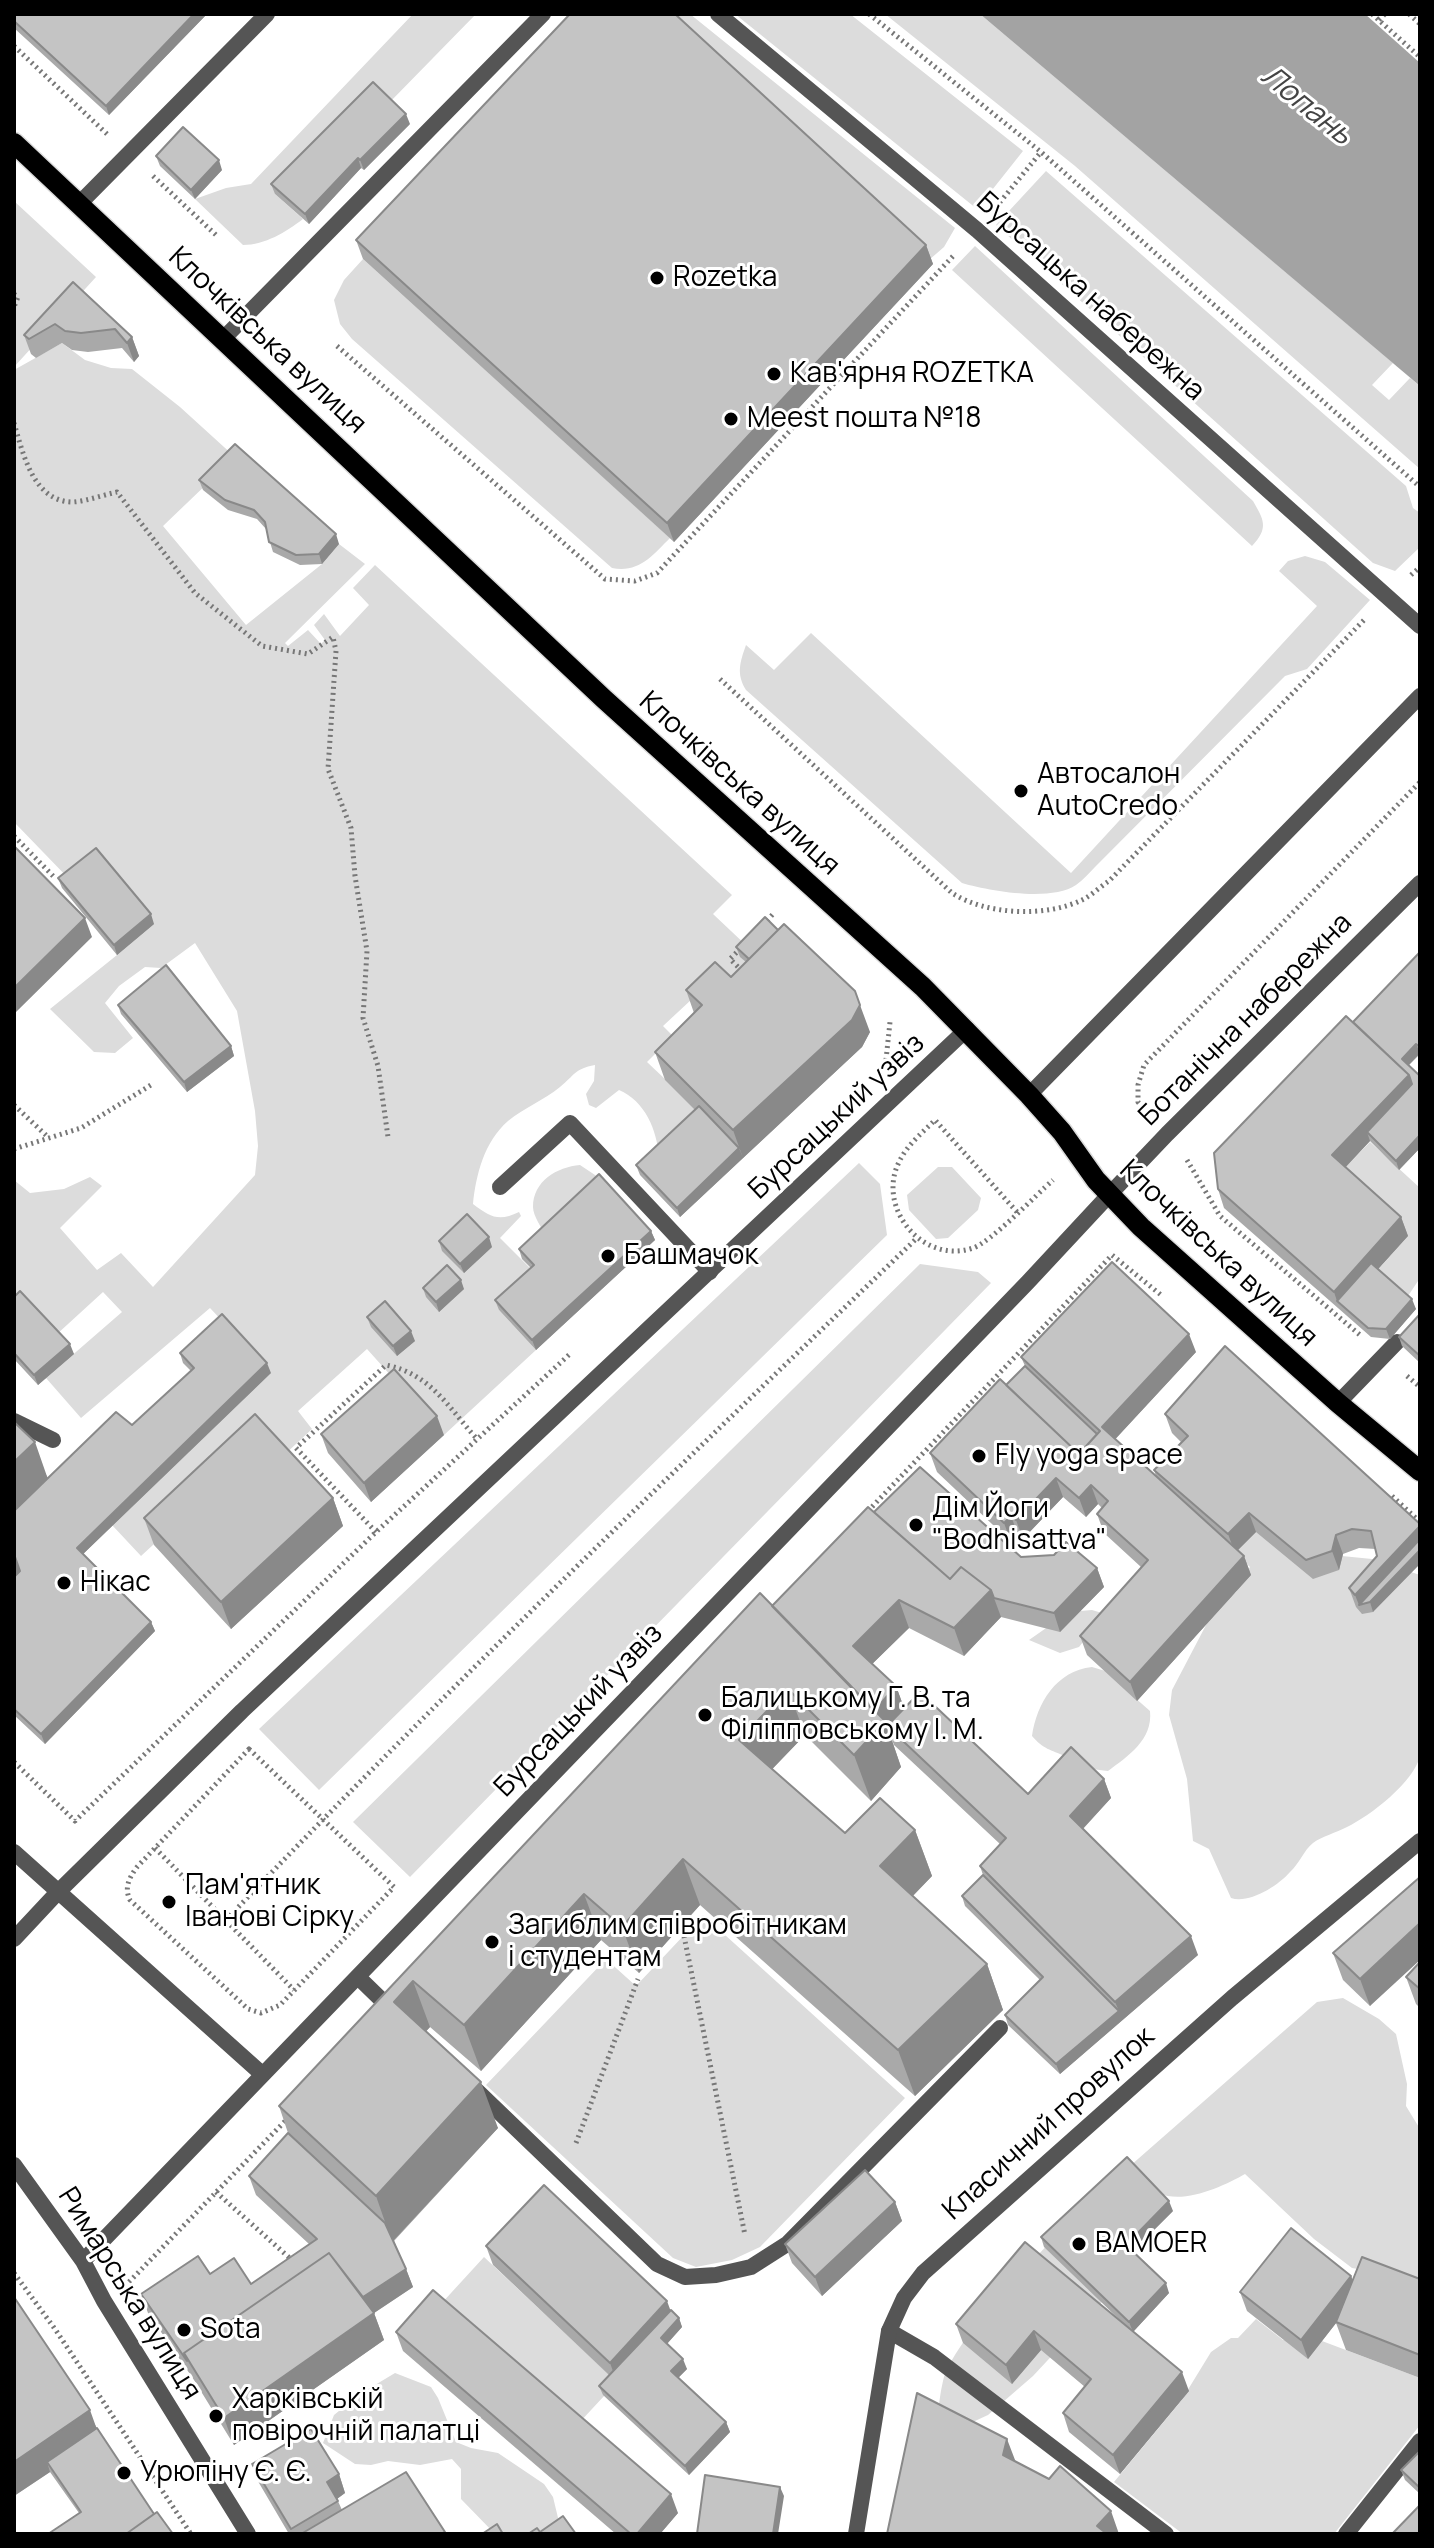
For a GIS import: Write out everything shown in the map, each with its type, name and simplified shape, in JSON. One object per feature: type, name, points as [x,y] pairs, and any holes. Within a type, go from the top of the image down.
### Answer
[{"type":"main road","name":"Клочківська вулиця","points":[[14,143],[604,699],[967,1029],[1029,1095],[1109,1195],[1141,1227],[1338,1403],[1420,1471]]},
{"type":"street","points":[[79,204],[267,14]]},
{"type":"street","points":[[224,338],[543,14]]},
{"type":"street","name":"Бурсацька набережна","points":[[718,14],[977,230],[1420,626]]},
{"type":"street","points":[[1029,1095],[1420,696]]},
{"type":"street","name":"Ботанічна набережна","points":[[1109,1195],[1420,883]]},
{"type":"street","name":"Бурсацький узвіз","points":[[14,1939],[242,1711],[967,1029]]},
{"type":"street","points":[[500,1187],[570,1123],[710,1272]]},
{"type":"street","name":"Бурсацький узвіз","points":[[83,2261],[168,2176],[262,2074],[359,1978],[1109,1195]]},
{"type":"street","points":[[1338,1403],[1397,1342]]},
{"type":"street","points":[[14,1421],[53,1440]]},
{"type":"street","name":"Класичний провулок","points":[[856,2534],[889,2331],[904,2298],[923,2273],[1232,1998],[1420,1841]]},
{"type":"street","points":[[14,1852],[262,2074]]},
{"type":"street","points":[[359,1978],[411,2028]]},
{"type":"street","points":[[464,2078],[657,2264],[685,2277],[751,2267],[787,2244],[1000,2028]]},
{"type":"street","name":"Римарська вулиця","points":[[14,2165],[83,2261],[112,2314],[248,2534]]},
{"type":"street","points":[[889,2331],[934,2357],[1166,2534]]},
{"type":"street","points":[[1346,2534],[1420,2441]]},
{"type":"path","points":[[869,14],[1041,152],[1420,487]]},
{"type":"path","points":[[1372,14],[1420,57]]},
{"type":"path","points":[[1379,20],[1385,14]]},
{"type":"path","points":[[1409,14],[1420,24]]},
{"type":"path","points":[[337,346],[605,579],[635,581],[657,573],[977,230],[1041,152]]},
{"type":"path","points":[[14,294],[18,297],[14,307]]},
{"type":"path","points":[[14,423],[27,468],[50,496],[73,502],[117,492],[195,593],[262,646],[308,654],[333,637],[336,651],[328,769],[351,828],[367,951],[363,1018],[378,1066],[388,1137]]},
{"type":"path","points":[[720,679],[952,893],[977,905],[1043,911],[1084,898],[1109,881],[1420,567]]},
{"type":"path","points":[[1138,1102],[1138,1085],[1144,1065],[1420,782]]},
{"type":"path","points":[[14,836],[55,878]]},
{"type":"path","points":[[762,925],[773,914]]},
{"type":"path","points":[[751,980],[730,959],[752,936]]},
{"type":"path","points":[[886,1062],[890,1022]]},
{"type":"path","points":[[14,1149],[81,1128],[151,1085]]},
{"type":"path","points":[[14,1105],[49,1138]]},
{"type":"path","points":[[1017,1212],[935,1120],[898,1163],[893,1183],[894,1204],[903,1223],[917,1238],[934,1247],[954,1250],[973,1248],[990,1238],[1053,1180]]},
{"type":"path","points":[[1194,1169],[1220,1216],[1420,1387]]},
{"type":"path","points":[[226,1920],[322,1819],[666,1479],[917,1238]]},
{"type":"path","points":[[860,1519],[1112,1255]]},
{"type":"path","points":[[14,1762],[75,1821],[376,1532],[581,1343]]},
{"type":"path","points":[[376,1532],[296,1448],[352,1396],[386,1365],[408,1370],[438,1394],[477,1439]]},
{"type":"path","points":[[280,2005],[261,2013],[248,2009],[126,1894],[129,1879],[155,1848],[249,1749],[394,1887]]},
{"type":"path","points":[[155,1848],[300,1995]]},
{"type":"path","points":[[684,1936],[751,2267]]},
{"type":"path","points":[[564,2174],[638,1979]]},
{"type":"path","points":[[126,2286],[290,2115]]},
{"type":"path","points":[[216,2192],[293,2261]]},
{"type":"path","points":[[14,2273],[55,2329],[191,2534]]},
{"type":"shaded area","points":[[413,14],[476,14],[389,103],[275,194],[303,219],[275,237],[243,245],[195,199],[226,188],[251,184]]},
{"type":"shaded area","points":[[661,14],[690,14],[955,228],[944,247],[929,260]]},
{"type":"shaded area","points":[[735,14],[850,14],[1023,151],[977,209]]},
{"type":"shaded area","points":[[885,14],[980,14],[1393,363],[1372,385],[1389,400],[1410,378],[1420,386],[1420,469],[1075,166]]},
{"type":"shaded area","points":[[1046,171],[1406,486],[1413,508],[1420,513],[1420,547],[1395,571],[1373,563],[996,225]]},
{"type":"shaded area","points":[[14,201],[96,277],[14,367]]},
{"type":"shaded area","points":[[975,246],[1253,501],[1263,529],[1252,546],[952,270]]},
{"type":"shaded area","points":[[363,259],[670,538],[651,557],[637,565],[612,568],[352,339],[340,324],[334,300],[344,280]]},
{"type":"shaded area","points":[[62,343],[85,360],[111,368],[132,369],[235,457],[163,526],[246,625],[322,564],[339,544],[365,564],[285,643],[288,646],[308,630],[321,644],[325,640],[314,625],[324,614],[340,636],[369,605],[353,588],[375,565],[732,895],[713,914],[749,948],[764,981],[706,986],[663,1026],[673,1036],[647,1062],[703,1115],[659,1157],[656,1137],[648,1118],[628,1095],[619,1090],[596,1108],[589,1105],[586,1094],[594,1081],[595,1065],[579,1071],[500,1129],[487,1149],[479,1171],[473,1204],[495,1217],[519,1212],[521,1216],[500,1238],[537,1275],[499,1310],[536,1350],[444,1435],[367,1349],[298,1411],[312,1429],[281,1458],[265,1442],[141,1556],[112,1525],[271,1373],[210,1308],[81,1418],[46,1378],[122,1312],[103,1292],[56,1335],[14,1310],[14,1180],[30,1193],[64,1189],[90,1177],[102,1186],[60,1228],[97,1270],[121,1253],[153,1287],[255,1175],[258,1146],[255,1111],[237,1011],[195,943],[161,968],[145,967],[119,986],[105,1003],[133,1038],[115,1053],[94,1052],[50,1009],[117,955],[71,881],[14,822],[14,370]]},
{"type":"shaded area","points":[[1305,556],[1325,562],[1370,600],[1307,669],[1285,676],[1084,879],[1065,890],[1020,893],[962,883],[746,690],[741,679],[741,662],[746,645],[774,670],[811,633],[1071,873],[1317,606],[1279,571],[1288,561]]},
{"type":"shaded area","points":[[1370,1142],[1420,1188],[1420,1278],[1406,1299],[1375,1273],[1408,1236],[1339,1174]]},
{"type":"shaded area","points":[[859,1163],[880,1184],[887,1235],[319,1790],[259,1729]]},
{"type":"shaded area","points":[[580,1165],[602,1183],[546,1236],[533,1211],[537,1190],[555,1172]]},
{"type":"shaded area","points":[[938,1167],[952,1167],[981,1198],[978,1210],[948,1238],[936,1239],[909,1210],[907,1195]]},
{"type":"shaded area","points":[[920,1264],[978,1272],[991,1283],[410,1877],[353,1822]]},
{"type":"shaded area","points":[[1254,1521],[1322,1554],[1372,1559],[1420,1575],[1420,1756],[1409,1777],[1379,1807],[1313,1843],[1293,1869],[1271,1888],[1238,1899],[1231,1898],[1209,1849],[1193,1841],[1187,1779],[1169,1715],[1172,1690],[1216,1606],[1236,1592],[1250,1567],[1235,1553]]},
{"type":"shaded area","points":[[1092,1610],[1105,1614],[1079,1647],[1060,1653],[1029,1640],[1069,1612]]},
{"type":"shaded area","points":[[1092,1667],[1112,1673],[1150,1711],[1148,1730],[1143,1739],[1108,1771],[1089,1767],[1051,1750],[1032,1736],[1038,1712],[1050,1691],[1068,1675]]},
{"type":"shaded area","points":[[703,1915],[905,2098],[760,2247],[732,2260],[696,2267],[673,2258],[486,2085],[606,1959],[636,1986]]},
{"type":"shaded area","points":[[1343,1998],[1379,2019],[1396,2034],[1407,2084],[1406,2106],[1420,2129],[1420,2299],[1370,2271],[1352,2268],[1314,2239],[1245,2174],[1226,2184],[1180,2197],[1159,2193],[1130,2166],[1317,2002]]},
{"type":"shaded area","points":[[1067,2225],[1115,2288],[1033,2376],[988,2415],[951,2432],[937,2418],[943,2381],[950,2363],[997,2300]]},
{"type":"shaded area","points":[[484,2257],[617,2382],[579,2423],[440,2305]]},
{"type":"shaded area","points":[[1256,2319],[1283,2340],[1310,2340],[1318,2345],[1322,2341],[1420,2378],[1420,2425],[1334,2534],[1183,2534],[1114,2482],[1181,2401],[1211,2352],[1231,2338],[1238,2338]]},
{"type":"shaded area","points":[[395,2373],[431,2387],[456,2442],[498,2453],[544,2484],[553,2497],[559,2522],[547,2534],[495,2534],[461,2499],[461,2469],[452,2459],[420,2465],[388,2461],[371,2465],[355,2464],[323,2443],[334,2415],[360,2394]]},
{"type":"water","name":"Лопань","points":[[980,14],[1365,14],[1420,63],[1420,386]]},
{"type":"building","points":[[14,14],[194,14],[106,106],[14,21]]},
{"type":"building","points":[[570,14],[675,14],[926,245],[667,523],[356,240]]},
{"type":"building","points":[[373,82],[406,114],[360,160],[358,158],[305,214],[271,184]]},
{"type":"building","points":[[183,127],[219,160],[191,190],[156,156]]},
{"type":"building","points":[[73,282],[132,337],[127,343],[115,329],[81,333],[65,331],[55,324],[29,339],[24,335]]},
{"type":"building","points":[[235,444],[336,534],[319,554],[296,555],[269,542],[265,522],[254,510],[225,500],[199,480]]},
{"type":"building","points":[[14,846],[85,918],[14,988]]},
{"type":"building","points":[[96,848],[151,914],[114,945],[58,878]]},
{"type":"building","points":[[765,917],[778,930],[749,959],[736,947]]},
{"type":"building","points":[[784,924],[855,991],[860,1005],[852,1020],[733,1130],[655,1052],[702,1005],[686,990],[715,962],[731,977]]},
{"type":"building","points":[[1420,952],[1420,1047],[1416,1044],[1402,1059],[1420,1076],[1420,1135],[1396,1161],[1367,1132],[1412,1084],[1409,1075],[1353,1022]]},
{"type":"building","points":[[166,965],[231,1046],[184,1082],[118,1005]]},
{"type":"building","points":[[1346,1016],[1409,1075],[1332,1155],[1401,1217],[1334,1292],[1218,1189],[1214,1153]]},
{"type":"building","points":[[699,1106],[739,1148],[677,1208],[636,1165]]},
{"type":"building","points":[[599,1174],[651,1231],[532,1340],[495,1300],[534,1265],[519,1249]]},
{"type":"building","points":[[467,1214],[489,1237],[460,1264],[439,1241]]},
{"type":"building","points":[[1112,1262],[1189,1334],[1102,1427],[1244,1556],[1130,1682],[1080,1636],[1148,1560],[1097,1514],[1108,1501],[1091,1485],[1079,1498],[1056,1478],[1016,1520],[1011,1516],[1004,1523],[930,1453],[1000,1379],[1079,1454],[1100,1431],[1021,1357]]},
{"type":"building","points":[[1371,1263],[1412,1299],[1386,1329],[1368,1328],[1337,1301]]},
{"type":"building","points":[[447,1265],[461,1280],[436,1302],[423,1288]]},
{"type":"building","points":[[20,1291],[70,1344],[34,1375],[14,1353],[14,1297]]},
{"type":"building","points":[[385,1301],[411,1331],[393,1346],[367,1317]]},
{"type":"building","name":"Нікас","points":[[222,1314],[267,1363],[77,1548],[151,1622],[41,1734],[14,1709],[14,1577],[20,1571],[14,1554],[14,1511],[116,1412],[132,1425],[194,1368],[180,1353]]},
{"type":"building","points":[[1420,1314],[1420,1356],[1399,1337]]},
{"type":"building","points":[[1225,1346],[1420,1524],[1355,1595],[1349,1588],[1377,1556],[1371,1531],[1352,1529],[1336,1535],[1332,1551],[1306,1560],[1249,1513],[1228,1534],[1154,1470],[1188,1436],[1165,1414]]},
{"type":"building","points":[[1025,1366],[1097,1434],[1079,1454],[1006,1385]]},
{"type":"building","points":[[394,1369],[437,1416],[364,1483],[321,1434]]},
{"type":"building","points":[[255,1414],[333,1498],[221,1602],[144,1518]]},
{"type":"building","points":[[14,1422],[35,1442],[14,1462]]},
{"type":"building","points":[[920,1467],[1021,1557],[1054,1555],[1066,1542],[1097,1568],[1054,1613],[994,1598],[991,1590],[961,1567],[950,1579],[874,1512]]},
{"type":"building","points":[[868,1507],[950,1579],[961,1567],[991,1590],[954,1628],[899,1600],[853,1646],[896,1686],[874,1711],[772,1606]]},
{"type":"building","points":[[1420,1539],[1420,1550],[1370,1602],[1359,1605]]},
{"type":"building","points":[[760,1593],[885,1721],[854,1755],[788,1689],[739,1740],[845,1833],[880,1798],[915,1830],[880,1866],[987,1964],[898,2050],[683,1859],[622,1927],[584,1894],[464,2025],[413,1981],[394,2002],[481,2082],[376,2196],[279,2106]]},
{"type":"building","points":[[920,1692],[1028,1794],[1071,1747],[1104,1779],[1070,1816],[1191,1936],[1115,2002],[980,1866],[1006,1838],[887,1726]]},
{"type":"building","points":[[983,1875],[1119,2011],[1056,2064],[1005,2015],[1043,1977],[962,1896]]},
{"type":"building","points":[[1420,1877],[1420,1923],[1360,1979],[1333,1953]]},
{"type":"building","points":[[1420,1962],[1420,1989],[1406,1977]]},
{"type":"building","points":[[288,2133],[385,2223],[406,2269],[363,2297],[329,2253],[184,2353],[187,2361],[141,2294],[198,2256],[210,2274],[234,2258],[251,2284],[317,2239],[249,2176]]},
{"type":"building","points":[[1127,2157],[1169,2201],[1126,2245],[1166,2283],[1129,2322],[1041,2237]]},
{"type":"building","points":[[865,2170],[895,2202],[815,2277],[785,2244]]},
{"type":"building","points":[[544,2185],[667,2301],[610,2363],[486,2246]]},
{"type":"building","points":[[1291,2228],[1351,2276],[1301,2340],[1240,2292]]},
{"type":"building","points":[[1025,2242],[1182,2372],[1113,2455],[1063,2413],[1091,2379],[1034,2331],[1006,2365],[956,2324]]},
{"type":"building","points":[[329,2253],[374,2313],[224,2418],[184,2353]]},
{"type":"building","points":[[1362,2257],[1420,2279],[1420,2355],[1336,2322]]},
{"type":"building","points":[[433,2290],[671,2494],[637,2534],[631,2534],[396,2332]]},
{"type":"building","points":[[14,2297],[90,2410],[14,2462]]},
{"type":"building","points":[[671,2310],[679,2318],[661,2338],[683,2359],[671,2371],[726,2422],[685,2466],[599,2386]]},
{"type":"building","points":[[917,2393],[1007,2439],[1003,2455],[1049,2479],[1060,2466],[1111,2511],[1097,2526],[1107,2534],[887,2534]]},
{"type":"building","points":[[97,2428],[154,2514],[126,2534],[48,2534],[81,2512],[47,2462]]},
{"type":"building","points":[[311,2429],[339,2474],[327,2482],[338,2501],[291,2529],[252,2464]]},
{"type":"building","points":[[1420,2451],[1420,2488],[1401,2470]]},
{"type":"building","points":[[406,2472],[445,2532],[301,2534]]},
{"type":"building","points":[[705,2475],[780,2487],[773,2534],[697,2534]]},
{"type":"building","points":[[1420,2505],[1420,2534],[1392,2534]]},
{"type":"building","points":[[157,2512],[173,2534],[126,2534]]},
{"type":"building","points":[[563,2516],[576,2534],[528,2534],[537,2528],[540,2532]]},
{"type":"building","points":[[497,2524],[503,2534],[482,2534]]},
{"type":"place","name":"Rozetka","points":[[657,278]]},
{"type":"place","name":"Кав'ярня ROZETKA","points":[[774,374]]},
{"type":"place","name":"Meest пошта №18","points":[[731,419]]},
{"type":"place","name":"Автосалон AutoCredo","points":[[1021,791]]},
{"type":"place","name":"Башмачок","points":[[608,1256]]},
{"type":"place","name":"Fly yoga space","points":[[979,1456]]},
{"type":"place","name":"Дім Йоги \"Bodhisattva\"","points":[[916,1525]]},
{"type":"place","name":"Нікас","points":[[64,1583]]},
{"type":"place","name":"Балицькому Г. В. та Філіпповському І. М.","points":[[705,1715]]},
{"type":"place","name":"Пам'ятник Іванові Сірку","points":[[169,1902]]},
{"type":"place","name":"Загиблим співробітникам і студентам","points":[[492,1942]]},
{"type":"place","name":"BAMOER","points":[[1079,2244]]},
{"type":"place","name":"Sota","points":[[184,2330]]},
{"type":"place","name":"Харківській повірочній палатці","points":[[216,2416]]},
{"type":"place","name":"Урюпіну Є. Є.","points":[[124,2473]]}]
